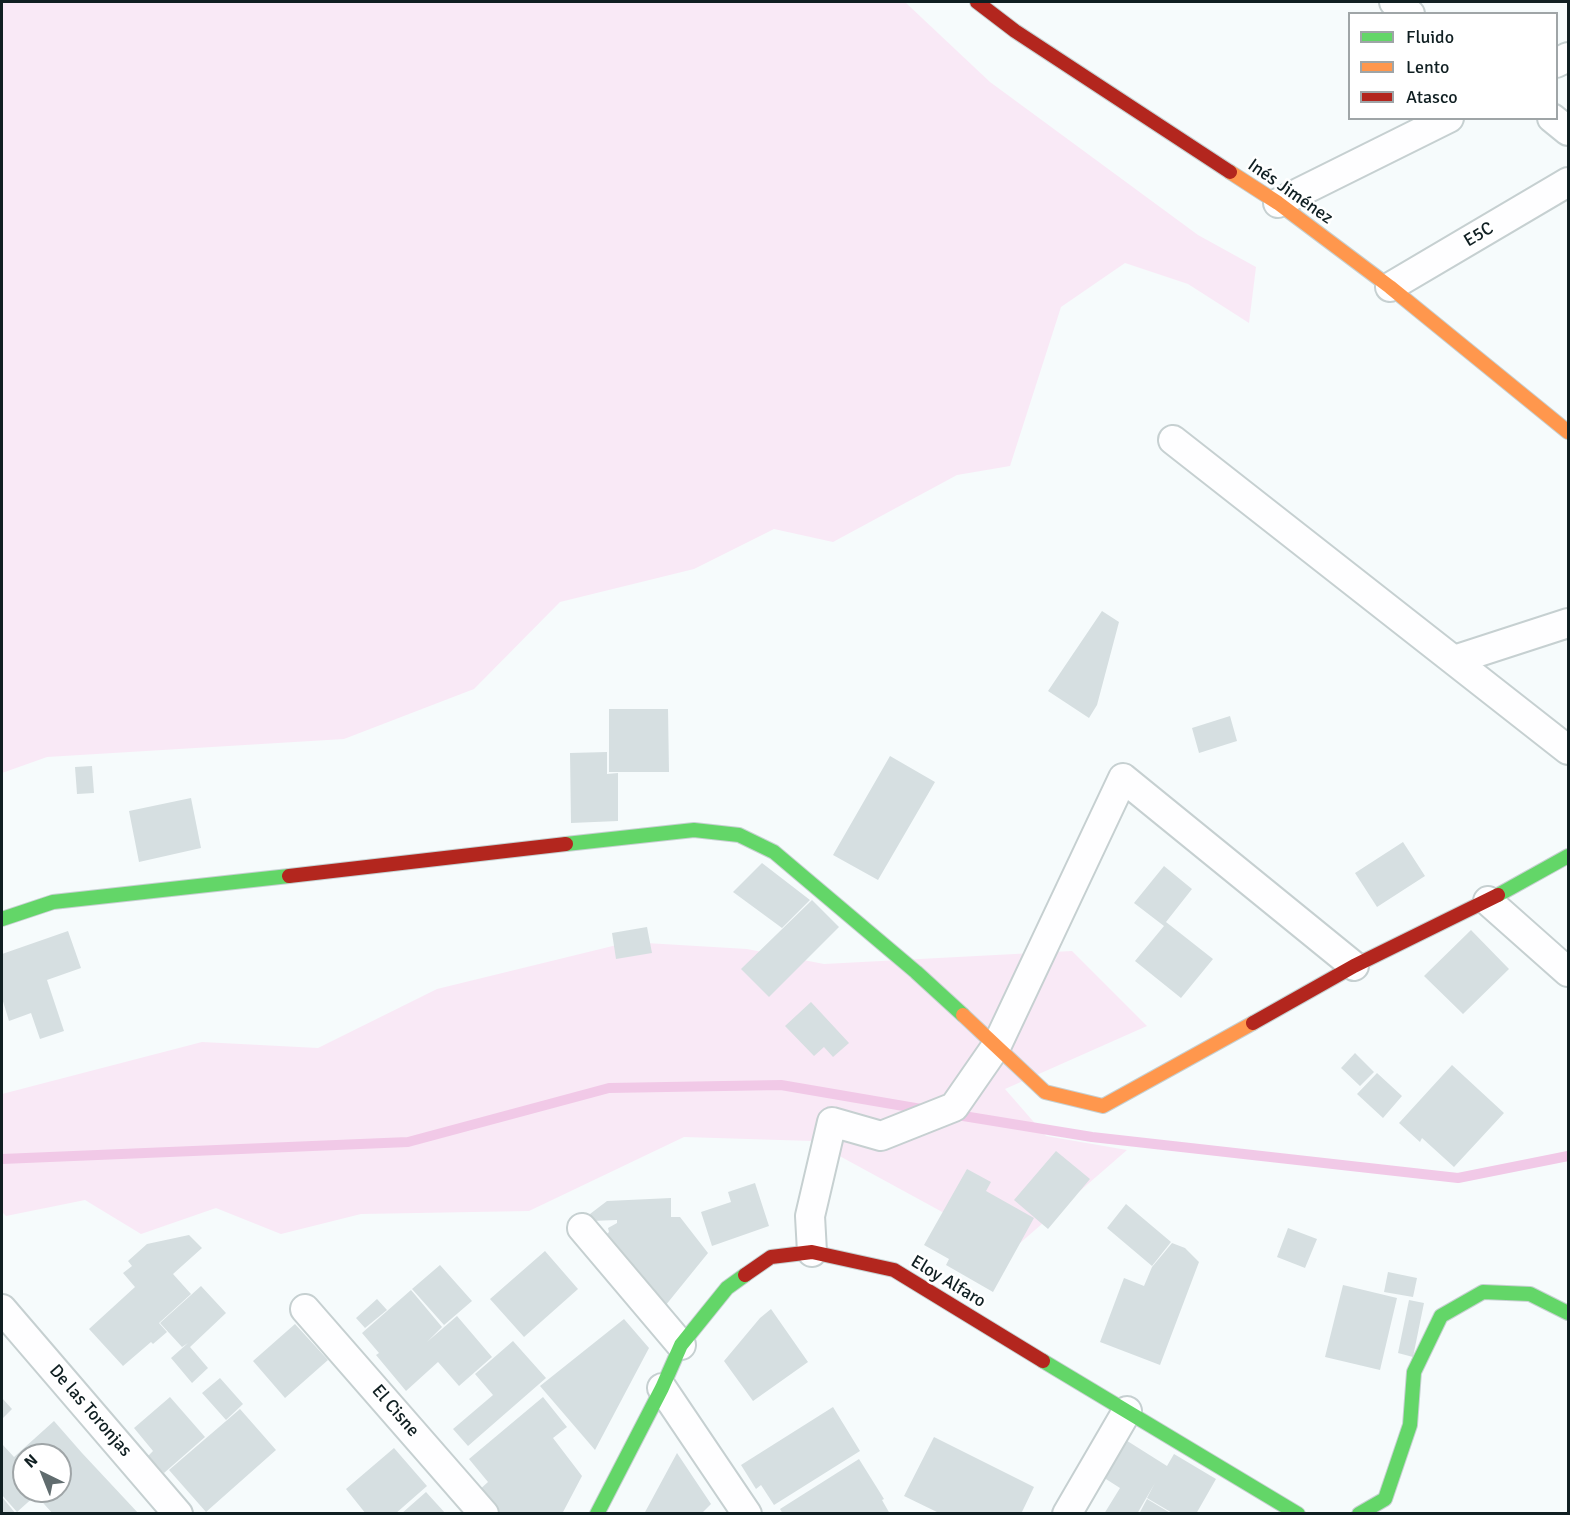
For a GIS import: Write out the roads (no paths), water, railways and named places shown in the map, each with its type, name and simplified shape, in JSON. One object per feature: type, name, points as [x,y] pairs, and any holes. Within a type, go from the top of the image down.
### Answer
[{"type":"street","name":"Inés Jiménez","points":[[977,2],[1025,37],[1278,203],[1390,287],[1569,432]]},
{"type":"street","points":[[1394,2],[1407,12]]},
{"type":"street","points":[[1278,203],[1445,120]]},
{"type":"street","points":[[1555,120],[1569,131]]},
{"type":"street","name":"E5C","points":[[1390,287],[1569,182]]},
{"type":"street","points":[[1173,440],[1569,750]]},
{"type":"street","points":[[1454,660],[1569,623]]},
{"type":"street","points":[[812,1252],[810,1216],[832,1122],[881,1136],[954,1107],[997,1045],[1123,778],[1354,966]]},
{"type":"street","points":[[2,919],[53,902],[694,830],[739,835],[774,852],[916,972],[1045,1092],[1103,1106],[1354,966],[1488,901],[1569,856]]},
{"type":"street","points":[[1488,901],[1569,972]]},
{"type":"street","points":[[582,1228],[681,1345]]},
{"type":"street","name":"Eloy Alfaro","points":[[597,1514],[662,1388],[681,1345],[727,1288],[771,1257],[812,1252],[894,1270],[1298,1514]]},
{"type":"street","points":[[1359,1514],[1385,1499],[1410,1425],[1414,1372],[1441,1316],[1483,1292],[1530,1294],[1569,1313]]},
{"type":"street","name":"De las Toronjas","points":[[2,1309],[178,1514]]},
{"type":"street","name":"El Cisne","points":[[305,1309],[484,1514]]},
{"type":"street","points":[[662,1388],[747,1514]]},
{"type":"street","points":[[1066,1514],[1127,1411]]},
{"type":"waterway","points":[[2,1159],[408,1142],[609,1088],[781,1085],[927,1110]]},
{"type":"waterway","points":[[951,1114],[1092,1137],[1458,1178],[1568,1156]]}]
